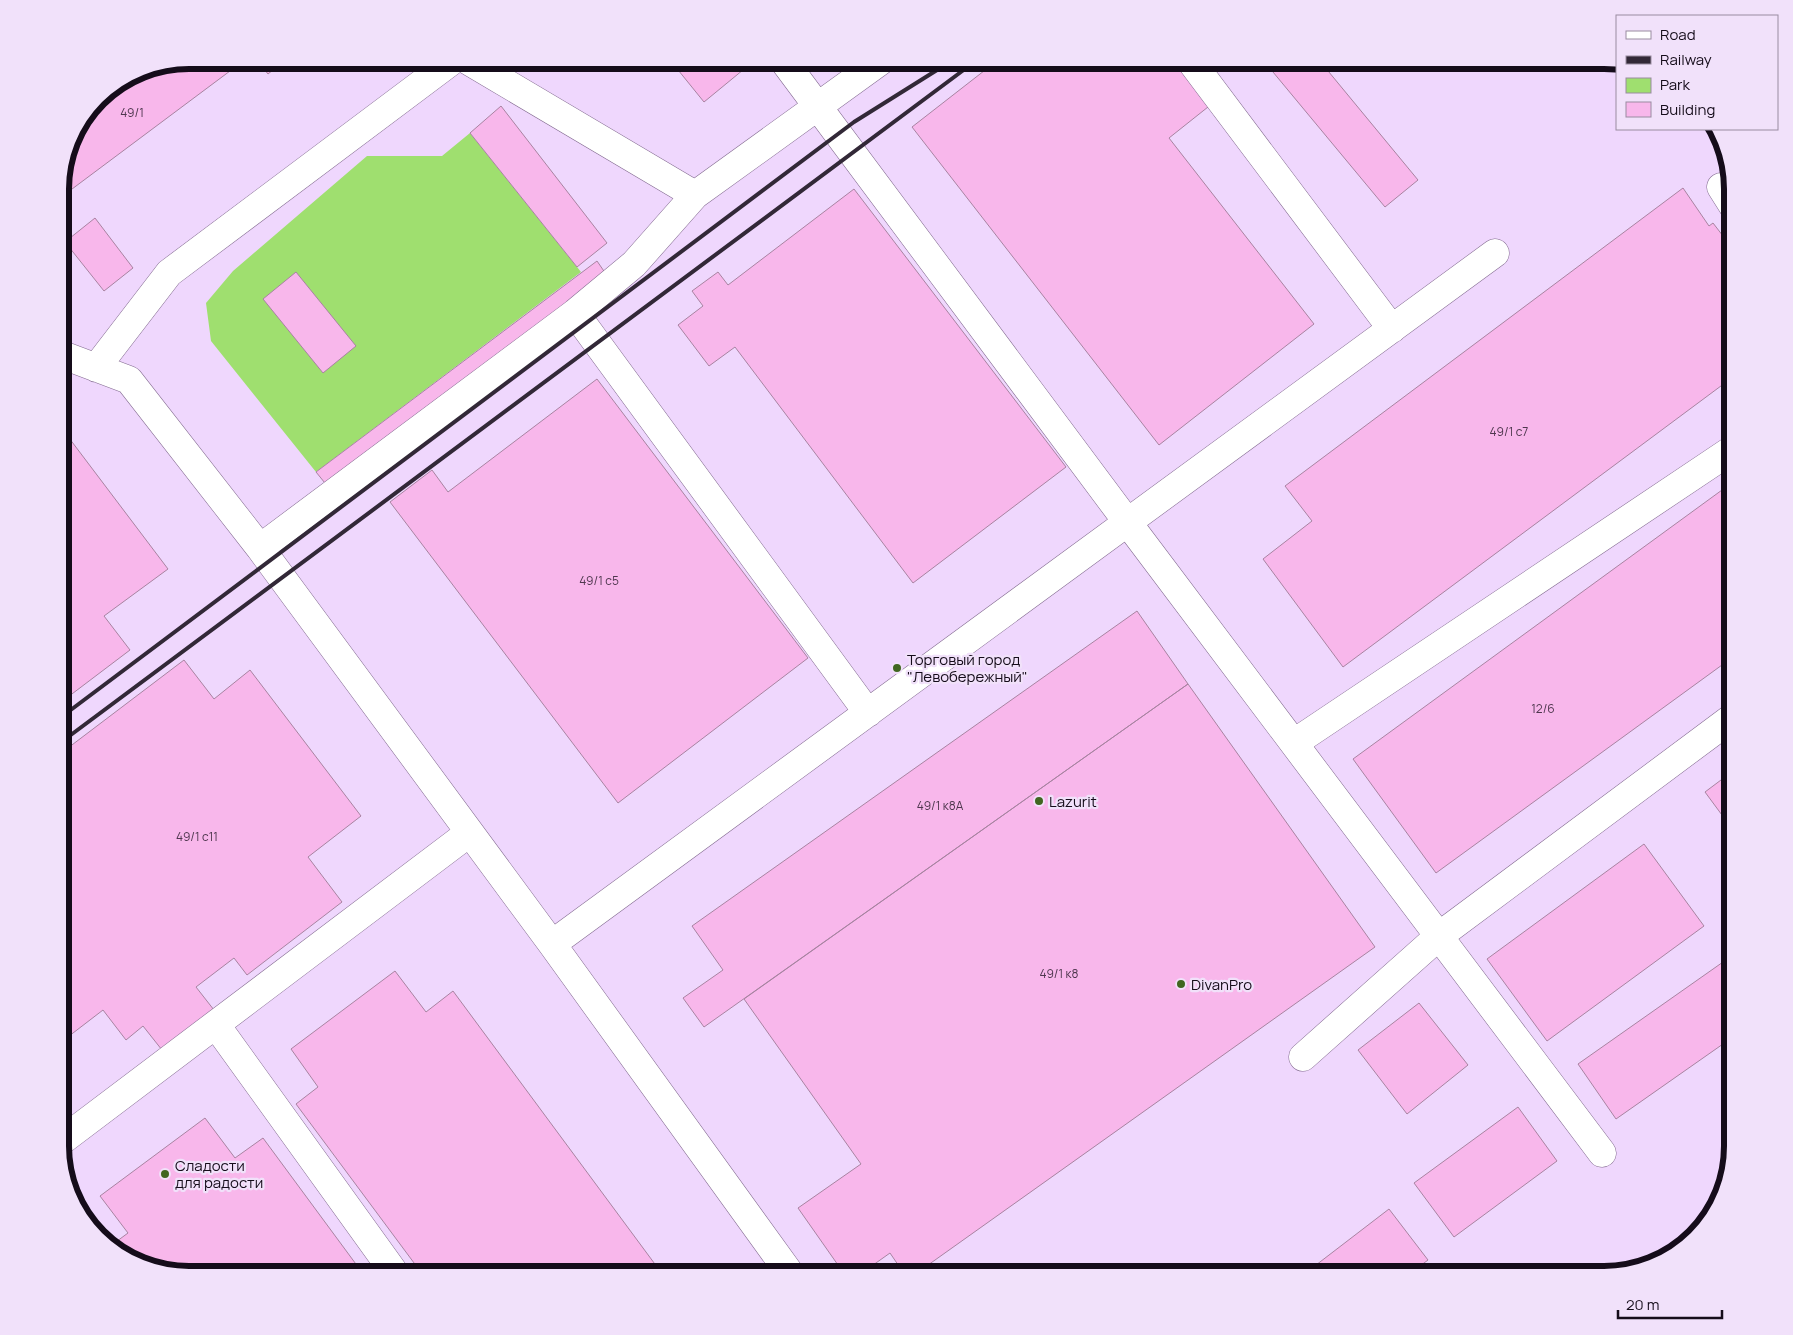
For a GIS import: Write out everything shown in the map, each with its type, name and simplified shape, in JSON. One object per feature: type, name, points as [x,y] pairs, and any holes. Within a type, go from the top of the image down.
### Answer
[{"type":"lane","points":[[96,368],[169,273],[441,69]]},
{"type":"lane","points":[[482,69],[695,195]]},
{"type":"lane","points":[[789,69],[1602,1153]]},
{"type":"lane","points":[[260,548],[575,313],[634,264],[695,195],[870,69]]},
{"type":"lane","points":[[1197,69],[1392,329]]},
{"type":"lane","points":[[552,944],[1495,253]]},
{"type":"lane","points":[[575,313],[868,713]]},
{"type":"lane","points":[[69,358],[129,380],[260,548],[552,944],[785,1266]]},
{"type":"lane","points":[[1294,743],[1724,455]]},
{"type":"lane","points":[[1303,1057],[1439,936],[1724,724]]},
{"type":"lane","points":[[69,1135],[469,833]]},
{"type":"lane","points":[[216,1024],[390,1266]]},
{"type":"shaded area","name":"Торговый город \"Левобережный\"","points":[[181,69],[1612,69],[1616,70],[1616,130],[1709,130],[1720,158],[1724,188],[1724,1146],[1718,1185],[1700,1219],[1677,1242],[1657,1254],[1628,1264],[1605,1266],[188,1266],[150,1260],[116,1242],[98,1225],[85,1206],[73,1177],[69,1154],[69,181],[78,143],[98,110],[122,89],[150,75]]},
{"type":"green space","points":[[470,133],[581,272],[316,472],[211,341],[206,303],[233,271],[367,156],[442,156]]},
{"type":"building","points":[[181,69],[233,69],[69,191],[73,158],[81,136],[98,110],[116,93],[143,78],[165,71]]},
{"type":"building","points":[[264,69],[274,69],[268,74]]},
{"type":"building","points":[[677,69],[744,69],[704,102]]},
{"type":"building","points":[[986,69],[1186,69],[1213,103],[1169,138],[1314,324],[1159,445],[912,127]]},
{"type":"building","points":[[1270,69],[1326,69],[1418,180],[1385,207]]},
{"type":"building","points":[[501,106],[607,243],[577,267],[470,133]]},
{"type":"building","points":[[1683,188],[1709,226],[1713,223],[1724,237],[1724,384],[1343,667],[1263,559],[1312,521],[1285,486]]},
{"type":"building","points":[[854,189],[1066,467],[913,583],[735,347],[709,366],[678,325],[703,306],[692,291],[718,272],[728,285]]},
{"type":"building","points":[[95,218],[133,268],[104,291],[69,247],[69,239]]},
{"type":"building","points":[[597,261],[608,277],[329,488],[316,472]]},
{"type":"building","points":[[296,272],[356,346],[323,373],[263,299]]},
{"type":"building","points":[[597,379],[808,658],[618,803],[390,502],[432,470],[448,492]]},
{"type":"building","points":[[69,438],[168,569],[104,616],[130,650],[69,696]]},
{"type":"building","points":[[1724,489],[1724,664],[1436,873],[1353,759]]},
{"type":"building","points":[[1137,611],[1188,684],[704,1027],[683,998],[723,970],[692,926]]},
{"type":"building","points":[[184,660],[214,699],[250,670],[361,816],[308,857],[342,902],[247,975],[234,958],[196,987],[214,1010],[162,1050],[143,1026],[126,1040],[103,1010],[69,1036],[69,747]]},
{"type":"building","points":[[1188,684],[1375,947],[927,1266],[899,1266],[890,1253],[872,1266],[839,1266],[798,1208],[861,1164],[744,999]]},
{"type":"building","points":[[1724,778],[1724,818],[1705,792]]},
{"type":"building","points":[[1644,844],[1704,926],[1547,1041],[1487,959]]},
{"type":"building","points":[[1724,961],[1724,1043],[1616,1119],[1578,1064]]},
{"type":"building","points":[[395,971],[426,1012],[453,991],[656,1266],[416,1266],[296,1104],[318,1087],[291,1049]]},
{"type":"building","points":[[1419,1003],[1468,1065],[1407,1114],[1358,1050]]},
{"type":"building","points":[[1518,1107],[1557,1161],[1454,1237],[1414,1183]]},
{"type":"building","points":[[205,1118],[235,1158],[263,1138],[357,1266],[188,1266],[150,1260],[116,1242],[128,1233],[100,1196]]},
{"type":"building","points":[[1389,1209],[1428,1260],[1420,1266],[1315,1266]]},
{"type":"railway","points":[[69,711],[854,122],[939,69]]},
{"type":"railway","points":[[69,736],[965,69]]},
{"type":"place","name":"Торговый город \"Левобережный\"","points":[[897,668]]},
{"type":"place","name":"Lazurit","points":[[1039,801]]},
{"type":"place","name":"DivanPro","points":[[1181,984]]},
{"type":"place","name":"Сладости для радости","points":[[165,1174]]}]
